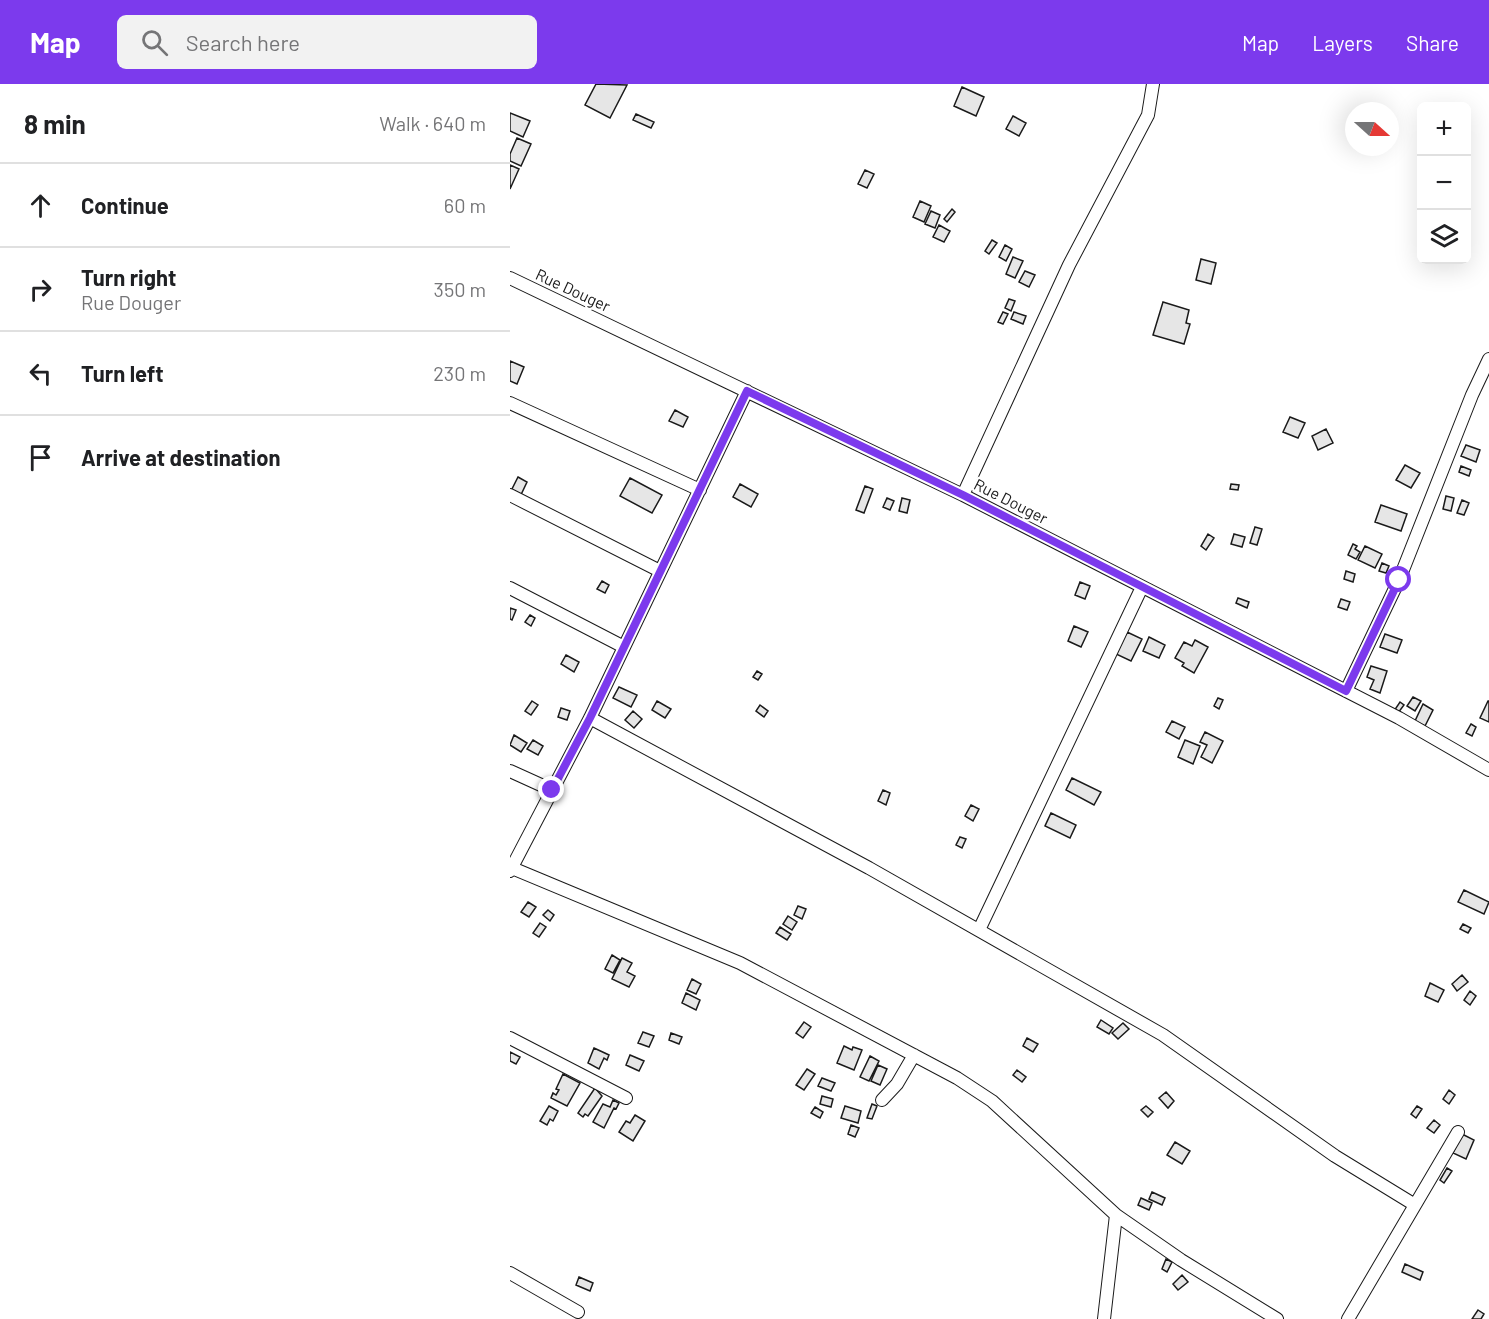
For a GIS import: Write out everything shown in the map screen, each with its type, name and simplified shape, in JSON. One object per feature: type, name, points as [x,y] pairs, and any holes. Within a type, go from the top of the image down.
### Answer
[{"type":"street","points":[[963,495],[1069,265],[1148,115],[1153,84]]},
{"type":"street","name":"Rue Douger","points":[[510,278],[963,495],[1399,718],[1489,770]]},
{"type":"street","points":[[1346,691],[1399,580],[1472,395],[1489,359]]},
{"type":"street","points":[[747,391],[590,718],[511,870],[740,963],[957,1078],[992,1101],[1116,1215],[1181,1260],[1277,1319]]},
{"type":"street","points":[[510,403],[700,490]]},
{"type":"street","points":[[510,495],[660,571]]},
{"type":"street","points":[[979,930],[1142,587]]},
{"type":"street","points":[[510,588],[624,647]]},
{"type":"street","points":[[590,718],[979,930],[1163,1035],[1335,1156],[1415,1206]]},
{"type":"street","points":[[510,771],[552,790]]},
{"type":"street","points":[[510,1038],[626,1098]]},
{"type":"street","points":[[882,1101],[897,1084],[914,1055]]},
{"type":"street","points":[[1348,1319],[1458,1132]]},
{"type":"street","points":[[1104,1319],[1116,1215]]},
{"type":"street","points":[[510,1273],[578,1312]]},
{"type":"building","points":[[596,84],[627,85],[610,118],[585,105]]},
{"type":"building","points":[[962,87],[984,97],[976,116],[954,106]]},
{"type":"building","points":[[510,113],[530,121],[523,137],[510,131]]},
{"type":"building","points":[[636,114],[654,122],[651,128],[633,120]]},
{"type":"building","points":[[1013,116],[1026,123],[1019,136],[1006,129]]},
{"type":"building","points":[[517,138],[531,144],[521,166],[510,161],[510,154]]},
{"type":"building","points":[[510,165],[519,169],[510,189]]},
{"type":"building","points":[[865,170],[874,174],[867,188],[858,184]]},
{"type":"building","points":[[920,201],[931,206],[924,222],[913,217]]},
{"type":"building","points":[[952,209],[955,212],[947,222],[944,219]]},
{"type":"building","points":[[931,211],[940,215],[935,228],[925,224]]},
{"type":"building","points":[[939,225],[950,231],[944,242],[933,237]]},
{"type":"building","points":[[992,240],[997,243],[989,254],[985,251]]},
{"type":"building","points":[[1005,245],[1012,249],[1006,261],[999,257]]},
{"type":"building","points":[[1013,257],[1023,261],[1015,278],[1006,274]]},
{"type":"building","points":[[1201,259],[1216,263],[1211,284],[1196,280]]},
{"type":"building","points":[[1025,271],[1035,275],[1029,287],[1019,282]]},
{"type":"building","points":[[1009,299],[1015,301],[1011,311],[1005,308]]},
{"type":"building","points":[[1163,302],[1189,310],[1186,323],[1190,324],[1184,344],[1153,335]]},
{"type":"building","points":[[1003,312],[1008,314],[1003,324],[998,322]]},
{"type":"building","points":[[1014,312],[1026,316],[1023,324],[1011,319]]},
{"type":"building","points":[[510,361],[524,367],[517,384],[510,381]]},
{"type":"building","points":[[675,410],[688,417],[683,427],[669,421]]},
{"type":"building","points":[[1290,417],[1305,423],[1298,438],[1283,432]]},
{"type":"building","points":[[1326,429],[1333,443],[1318,450],[1312,436]]},
{"type":"building","points":[[1466,445],[1480,450],[1476,462],[1461,456]]},
{"type":"building","points":[[1405,465],[1420,473],[1411,488],[1396,480]]},
{"type":"building","points":[[1461,466],[1471,470],[1469,476],[1459,472]]},
{"type":"building","points":[[518,477],[527,482],[518,501],[510,493]]},
{"type":"building","points":[[630,478],[662,495],[652,513],[620,496]]},
{"type":"building","points":[[740,484],[758,494],[751,507],[733,497]]},
{"type":"building","points":[[1231,484],[1239,485],[1238,490],[1230,489]]},
{"type":"building","points":[[865,486],[873,489],[864,513],[856,510]]},
{"type":"building","points":[[1446,496],[1454,498],[1451,511],[1443,509]]},
{"type":"building","points":[[887,498],[894,501],[890,510],[883,507]]},
{"type":"building","points":[[902,498],[910,500],[907,513],[899,511]]},
{"type":"building","points":[[1462,500],[1469,503],[1464,515],[1457,513]]},
{"type":"building","points":[[1381,505],[1407,514],[1401,531],[1375,522]]},
{"type":"building","points":[[1255,527],[1262,529],[1257,545],[1250,543]]},
{"type":"building","points":[[1208,534],[1214,538],[1206,550],[1201,546]]},
{"type":"building","points":[[1234,534],[1245,537],[1242,547],[1231,544]]},
{"type":"building","points":[[1353,544],[1360,552],[1356,559],[1348,555]]},
{"type":"building","points":[[1365,546],[1382,554],[1375,568],[1358,560]]},
{"type":"building","points":[[1382,563],[1389,566],[1386,573],[1379,571]]},
{"type":"building","points":[[1346,571],[1355,574],[1353,582],[1344,579]]},
{"type":"building","points":[[602,581],[609,585],[605,593],[597,589]]},
{"type":"building","points":[[1080,582],[1090,586],[1085,599],[1075,595]]},
{"type":"building","points":[[1238,598],[1249,602],[1247,608],[1236,603]]},
{"type":"building","points":[[1341,599],[1350,602],[1347,610],[1338,607]]},
{"type":"building","points":[[510,608],[516,610],[512,620],[510,619]]},
{"type":"building","points":[[530,615],[535,618],[531,626],[525,622]]},
{"type":"building","points":[[1074,626],[1088,632],[1081,647],[1068,641]]},
{"type":"building","points":[[1127,632],[1142,639],[1131,661],[1116,654]]},
{"type":"building","points":[[1385,634],[1402,640],[1397,653],[1380,647]]},
{"type":"building","points":[[1149,637],[1165,645],[1159,658],[1143,651]]},
{"type":"building","points":[[1195,640],[1208,647],[1194,673],[1182,666],[1184,663],[1175,658],[1184,642],[1192,646]]},
{"type":"building","points":[[566,655],[579,662],[574,672],[561,664]]},
{"type":"building","points":[[1371,666],[1387,671],[1380,693],[1370,689],[1374,680],[1367,677]]},
{"type":"building","points":[[757,671],[762,674],[758,680],[753,677]]},
{"type":"building","points":[[619,687],[637,695],[631,707],[613,698]]},
{"type":"building","points":[[1413,697],[1421,701],[1415,711],[1407,706]]},
{"type":"building","points":[[1218,698],[1223,700],[1219,709],[1214,706]]},
{"type":"building","points":[[532,701],[538,705],[531,715],[525,711]]},
{"type":"building","points":[[657,701],[671,709],[665,718],[652,710]]},
{"type":"building","points":[[1489,701],[1489,722],[1480,718]]},
{"type":"building","points":[[1400,702],[1404,705],[1398,713],[1394,711]]},
{"type":"building","points":[[1423,704],[1433,710],[1425,726],[1415,721]]},
{"type":"building","points":[[760,705],[768,711],[764,717],[756,711]]},
{"type":"building","points":[[561,708],[570,711],[567,720],[558,717]]},
{"type":"building","points":[[633,711],[642,719],[634,728],[625,720]]},
{"type":"building","points":[[1172,721],[1185,727],[1179,739],[1166,732]]},
{"type":"building","points":[[1471,724],[1476,727],[1472,736],[1466,733]]},
{"type":"building","points":[[1205,732],[1223,741],[1212,763],[1201,757],[1207,745],[1200,742]]},
{"type":"building","points":[[514,735],[527,743],[521,752],[510,745]]},
{"type":"building","points":[[533,740],[543,746],[538,755],[527,749]]},
{"type":"building","points":[[1185,740],[1200,746],[1193,764],[1178,757]]},
{"type":"building","points":[[1072,778],[1101,792],[1094,805],[1066,790]]},
{"type":"building","points":[[883,790],[890,793],[886,805],[878,801]]},
{"type":"building","points":[[971,805],[979,809],[973,821],[965,816]]},
{"type":"building","points":[[1051,813],[1076,825],[1070,838],[1045,826]]},
{"type":"building","points":[[960,837],[966,839],[962,848],[956,845]]},
{"type":"building","points":[[1464,890],[1489,902],[1484,914],[1458,902]]},
{"type":"building","points":[[528,902],[536,907],[529,917],[521,912]]},
{"type":"building","points":[[798,906],[806,909],[802,919],[794,915]]},
{"type":"building","points":[[548,910],[554,915],[550,921],[543,915]]},
{"type":"building","points":[[788,916],[797,922],[792,930],[783,924]]},
{"type":"building","points":[[540,923],[546,927],[539,937],[533,933]]},
{"type":"building","points":[[1463,924],[1471,928],[1468,933],[1460,929]]},
{"type":"building","points":[[780,927],[791,934],[787,940],[776,933]]},
{"type":"building","points":[[612,955],[620,960],[613,973],[605,969]]},
{"type":"building","points":[[622,958],[632,963],[627,972],[635,976],[629,987],[612,979]]},
{"type":"building","points":[[1462,975],[1468,982],[1457,991],[1452,984]]},
{"type":"building","points":[[692,979],[701,984],[696,994],[687,990]]},
{"type":"building","points":[[1430,983],[1444,990],[1438,1002],[1425,996]]},
{"type":"building","points":[[1470,991],[1476,996],[1470,1005],[1464,1000]]},
{"type":"building","points":[[686,993],[700,1000],[696,1010],[682,1003]]},
{"type":"building","points":[[1101,1020],[1113,1028],[1109,1034],[1097,1027]]},
{"type":"building","points":[[804,1022],[811,1027],[803,1038],[796,1033]]},
{"type":"building","points":[[1123,1023],[1129,1029],[1118,1039],[1112,1033]]},
{"type":"building","points":[[643,1032],[654,1036],[649,1047],[638,1043]]},
{"type":"building","points":[[671,1033],[682,1037],[679,1044],[669,1040]]},
{"type":"building","points":[[1027,1038],[1038,1044],[1033,1052],[1023,1046]]},
{"type":"building","points":[[844,1046],[852,1050],[853,1047],[862,1050],[854,1070],[837,1063]]},
{"type":"building","points":[[594,1048],[609,1055],[607,1060],[604,1058],[599,1069],[588,1063]]},
{"type":"building","points":[[510,1052],[520,1057],[516,1064],[510,1061]]},
{"type":"building","points":[[630,1055],[644,1061],[639,1071],[626,1065]]},
{"type":"building","points":[[870,1056],[879,1061],[869,1081],[860,1077]]},
{"type":"building","points":[[878,1065],[887,1069],[880,1085],[871,1081]]},
{"type":"building","points":[[807,1069],[815,1074],[804,1090],[796,1085]]},
{"type":"building","points":[[1017,1070],[1026,1077],[1022,1082],[1013,1075]]},
{"type":"building","points":[[563,1074],[580,1083],[567,1106],[551,1098],[553,1093],[556,1095],[559,1090],[556,1089]]},
{"type":"building","points":[[822,1078],[835,1083],[831,1091],[818,1086]]},
{"type":"building","points":[[595,1088],[602,1096],[588,1116],[585,1114],[583,1117],[578,1113]]},
{"type":"building","points":[[1449,1090],[1455,1095],[1449,1104],[1443,1099]]},
{"type":"building","points":[[1166,1092],[1174,1101],[1168,1108],[1159,1098]]},
{"type":"building","points":[[822,1096],[833,1099],[831,1107],[820,1104]]},
{"type":"building","points":[[613,1100],[619,1103],[604,1128],[593,1122],[603,1104],[610,1107]]},
{"type":"building","points":[[872,1104],[877,1106],[872,1119],[867,1118]]},
{"type":"building","points":[[549,1106],[558,1111],[553,1121],[550,1119],[547,1125],[540,1121]]},
{"type":"building","points":[[845,1106],[861,1111],[858,1123],[841,1118]]},
{"type":"building","points":[[1146,1106],[1153,1112],[1148,1117],[1141,1110]]},
{"type":"building","points":[[1417,1106],[1422,1109],[1416,1118],[1411,1114]]},
{"type":"building","points":[[815,1107],[823,1112],[820,1118],[811,1113]]},
{"type":"building","points":[[635,1115],[645,1121],[633,1141],[619,1132],[626,1121],[630,1123]]},
{"type":"building","points":[[1434,1120],[1440,1125],[1434,1133],[1427,1128]]},
{"type":"building","points":[[851,1125],[859,1128],[855,1137],[848,1134]]},
{"type":"building","points":[[1462,1134],[1474,1140],[1466,1159],[1453,1153]]},
{"type":"building","points":[[1175,1142],[1190,1151],[1182,1164],[1167,1155]]},
{"type":"building","points":[[1447,1168],[1452,1171],[1444,1183],[1440,1180]]},
{"type":"building","points":[[1152,1192],[1165,1198],[1162,1205],[1149,1199]]},
{"type":"building","points":[[1141,1198],[1152,1203],[1149,1210],[1138,1205]]},
{"type":"building","points":[[1166,1259],[1172,1262],[1167,1272],[1162,1269]]},
{"type":"building","points":[[1405,1264],[1423,1272],[1420,1280],[1402,1272]]},
{"type":"building","points":[[1182,1275],[1188,1282],[1178,1290],[1173,1284]]},
{"type":"building","points":[[579,1277],[593,1283],[590,1291],[576,1285]]},
{"type":"building","points":[[1478,1310],[1484,1314],[1481,1319],[1472,1319]]},
{"type":"route","points":[[552,790],[590,718],[747,391],[963,495],[1346,691],[1399,580]]}]
